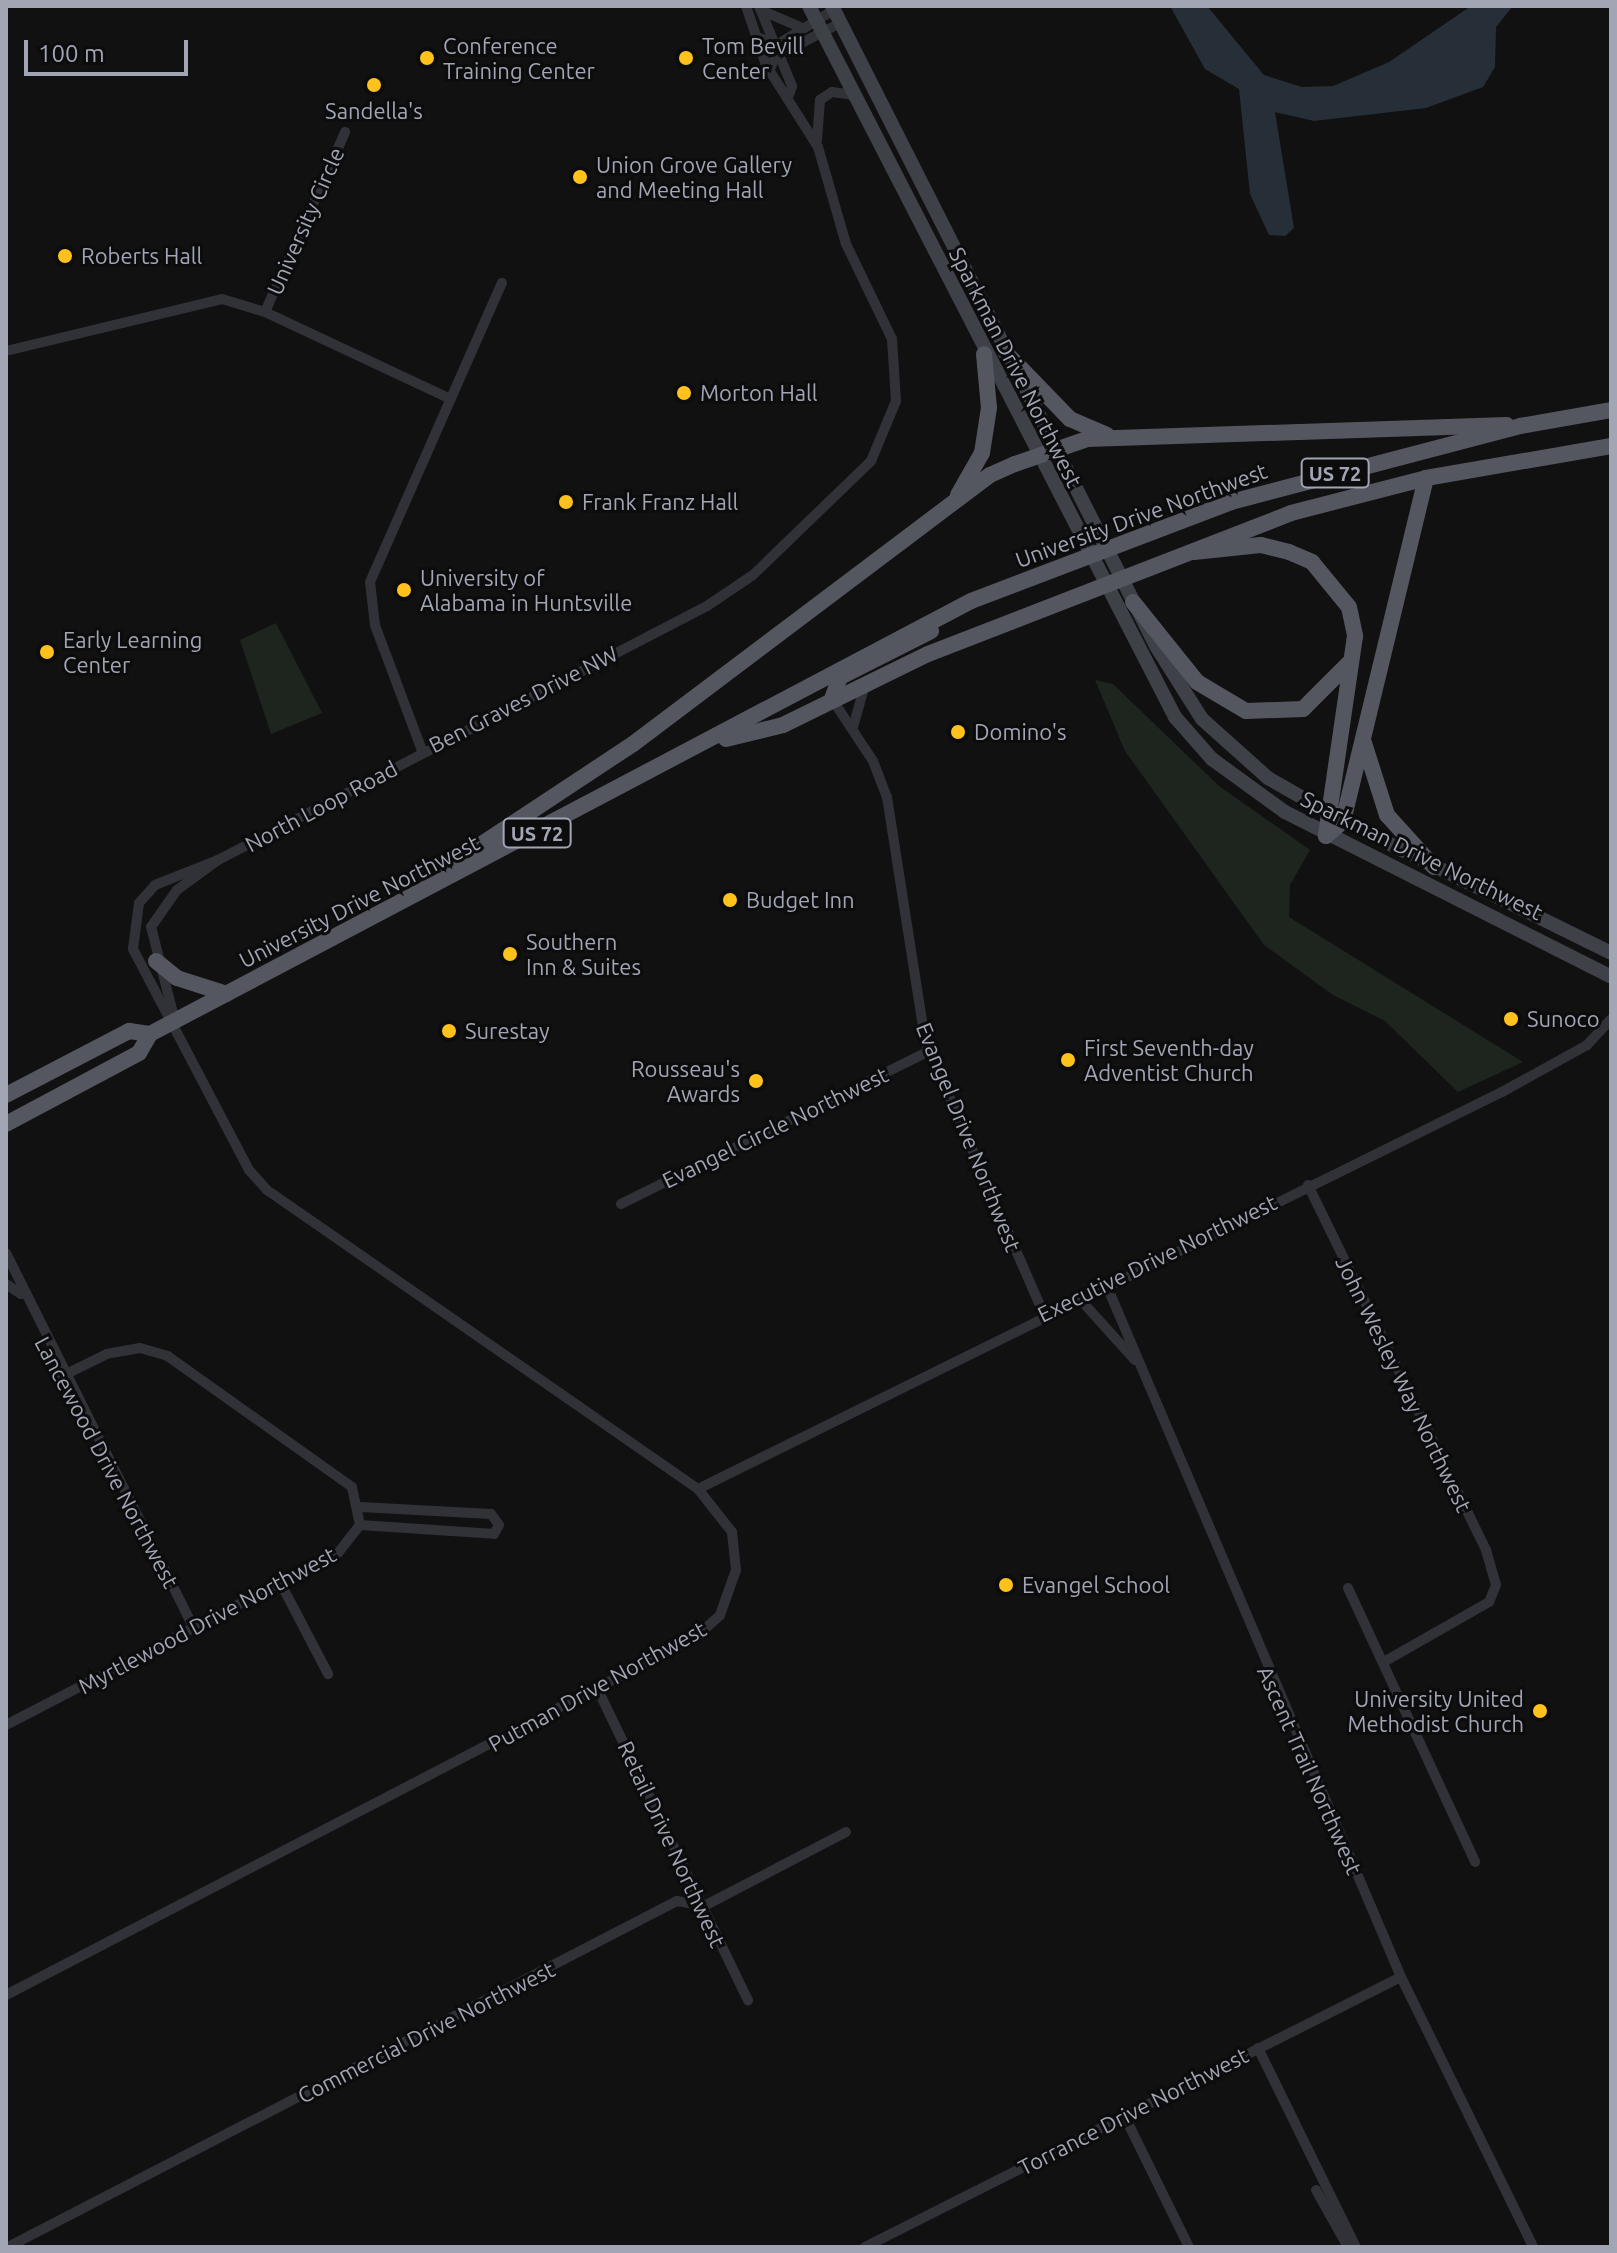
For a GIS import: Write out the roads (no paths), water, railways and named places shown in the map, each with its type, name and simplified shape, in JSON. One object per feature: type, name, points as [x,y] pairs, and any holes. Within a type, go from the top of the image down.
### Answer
[{"type":"highway","points":[[1006,353],[1070,419],[1112,438]]},
{"type":"highway","points":[[953,503],[982,453],[989,408],[984,354]]},
{"type":"highway","name":"University Drive Northwest","points":[[6,1124],[139,1053],[150,1034],[717,741],[769,702],[955,609],[1043,572],[1231,502],[1520,426],[1611,410]]},
{"type":"highway","points":[[345,933],[645,735],[990,475],[1112,438],[1460,421],[1520,426]]},
{"type":"highway","name":"University Drive Northwest","points":[[717,741],[783,725],[872,679],[1176,554],[1291,513],[1426,478],[1611,446]]},
{"type":"highway","points":[[1326,836],[1343,821],[1426,478]]},
{"type":"highway","points":[[1176,554],[1261,545],[1312,562],[1349,607],[1355,636],[1326,812],[1326,836]]},
{"type":"highway","points":[[1133,602],[1197,682],[1246,711],[1303,709],[1349,663]]},
{"type":"highway","name":"US 72","points":[[832,699],[840,677],[932,630],[955,609]]},
{"type":"highway","points":[[1364,741],[1387,815],[1434,867]]},
{"type":"highway","points":[[156,961],[177,978],[227,994]]},
{"type":"highway","name":"University Drive Northwest","points":[[6,1095],[129,1031],[150,1034]]},
{"type":"main road","name":"Sparkman Drive Northwest","points":[[835,13],[1133,602],[1202,719],[1268,778],[1326,812],[1611,953]]},
{"type":"main road","name":"Sparkman Drive Northwest","points":[[816,19],[1039,461],[1175,717],[1212,759],[1326,836],[1611,977]]},
{"type":"street","name":"Ben Graves Drive NW","points":[[451,399],[370,582],[375,625],[423,753],[707,606],[753,575],[871,461],[896,401],[892,339],[846,244],[818,147],[789,95],[769,71],[746,6]]},
{"type":"street","name":"Ben Graves Drive NW","points":[[760,7],[777,50],[789,95]]},
{"type":"street","points":[[760,7],[781,25],[800,27]]},
{"type":"street","points":[[769,71],[777,50],[800,27],[835,13]]},
{"type":"street","points":[[777,50],[816,19]]},
{"type":"street","points":[[755,36],[777,50]]},
{"type":"street","points":[[818,147],[820,100],[832,92],[854,95]]},
{"type":"street","name":"University Circle","points":[[265,312],[345,132]]},
{"type":"street","points":[[6,351],[208,299],[265,312],[451,399],[502,283]]},
{"type":"street","points":[[853,727],[853,708],[872,679]]},
{"type":"street","name":"Evangel Drive Northwest","points":[[832,699],[853,727],[887,797],[929,1051],[1043,1313]]},
{"type":"street","name":"North Loop Road","points":[[175,1021],[144,975],[132,925],[155,885],[218,860],[423,753]]},
{"type":"street","name":"North Loop Road","points":[[175,1021],[156,961],[151,927],[158,909],[218,860]]},
{"type":"street","name":"Executive Drive Northwest","points":[[698,1489],[1043,1313],[1502,1092],[1587,1045],[1611,1019]]},
{"type":"street","name":"Putman Drive Northwest","points":[[6,1995],[697,1636],[727,1601],[737,1557],[732,1532],[698,1489],[267,1190],[249,1170],[175,1021]]},
{"type":"street","name":"Evangel Circle Northwest","points":[[621,1204],[929,1051]]},
{"type":"street","name":"John Wesley Way Northwest","points":[[1308,1185],[1486,1550],[1496,1585],[1489,1602],[1384,1662]]},
{"type":"street","name":"Lancewood Drive Northwest","points":[[6,1253],[21,1294],[194,1629]]},
{"type":"street","name":"Lancewood Drive Northwest","points":[[6,1284],[21,1294]]},
{"type":"street","name":"Ascent Trail Northwest","points":[[1106,1284],[1401,1977],[1533,2247]]},
{"type":"street","points":[[1078,1297],[1139,1364]]},
{"type":"street","points":[[62,1376],[107,1354],[140,1348],[168,1356],[318,1457],[352,1487],[360,1507],[360,1525],[494,1534],[499,1525],[491,1514],[360,1507]]},
{"type":"street","name":"Myrtlewood Drive Northwest","points":[[6,1725],[338,1553],[360,1525]]},
{"type":"street","points":[[280,1582],[328,1674]]},
{"type":"street","points":[[1348,1588],[1475,1862]]},
{"type":"street","name":"Retail Drive Northwest","points":[[597,1688],[748,2000]]},
{"type":"street","name":"Commercial Drive Northwest","points":[[8,2247],[677,1901],[704,1906],[846,1832]]},
{"type":"street","name":"Torrance Drive Northwest","points":[[865,2247],[1401,1977]]},
{"type":"street","points":[[1258,2048],[1356,2247]]},
{"type":"street","points":[[1124,2115],[1189,2247]]},
{"type":"street","points":[[1316,2190],[1348,2247]]},
{"type":"place","name":"Conference Training Center","points":[[427,58]]},
{"type":"place","name":"Tom Bevill Center","points":[[686,58]]},
{"type":"place","name":"Sandella's","points":[[374,85]]},
{"type":"place","name":"Union Grove Gallery and Meeting Hall","points":[[580,177]]},
{"type":"place","name":"Roberts Hall","points":[[65,256]]},
{"type":"place","name":"Morton Hall","points":[[684,393]]},
{"type":"place","name":"Frank Franz Hall","points":[[566,502]]},
{"type":"place","name":"University of Alabama in Huntsville","points":[[404,590]]},
{"type":"place","name":"Early Learning Center","points":[[47,652]]},
{"type":"place","name":"Domino's","points":[[958,732]]},
{"type":"place","name":"Budget Inn","points":[[730,900]]},
{"type":"place","name":"Southern Inn & Suites","points":[[510,954]]},
{"type":"place","name":"Sunoco","points":[[1511,1019]]},
{"type":"place","name":"Surestay","points":[[449,1031]]},
{"type":"place","name":"First Seventh-day Adventist Church","points":[[1068,1060]]},
{"type":"place","name":"Rousseau's Awards","points":[[756,1081]]},
{"type":"place","name":"Evangel School","points":[[1006,1585]]},
{"type":"place","name":"University United Methodist Church","points":[[1540,1711]]}]
